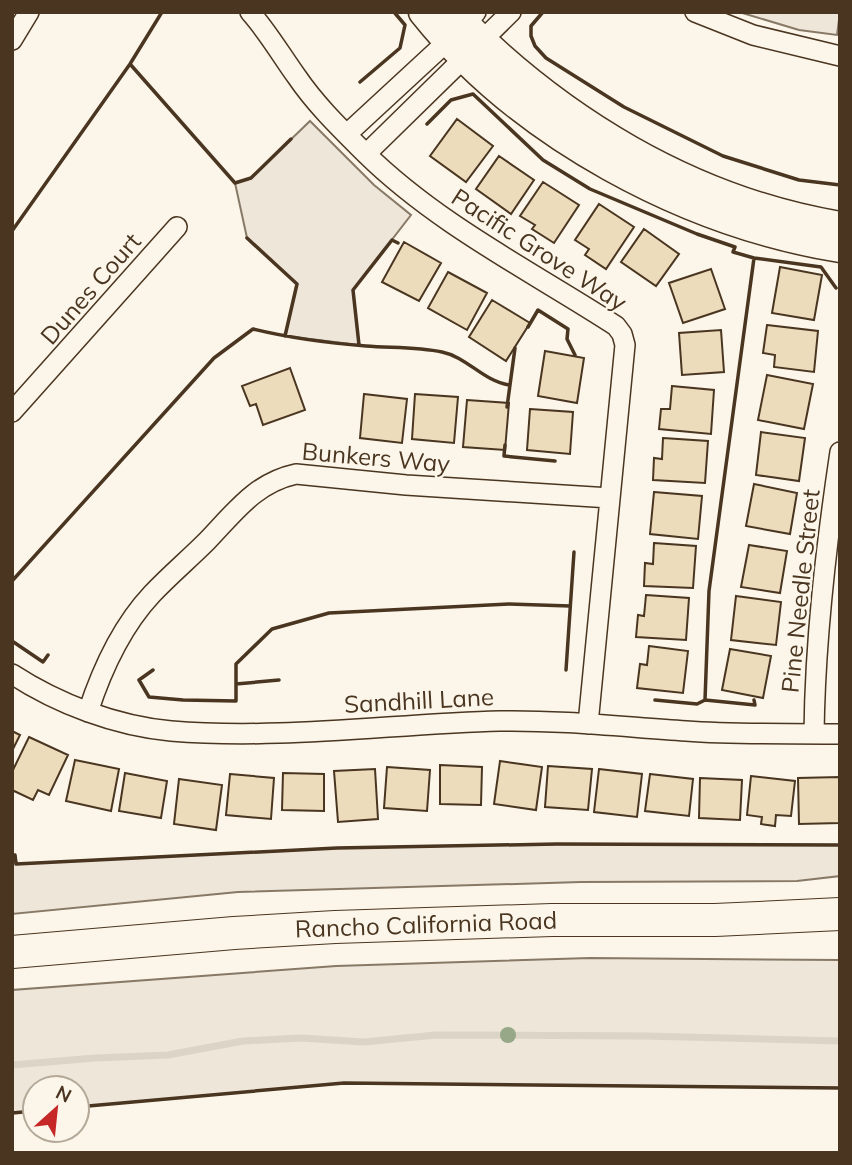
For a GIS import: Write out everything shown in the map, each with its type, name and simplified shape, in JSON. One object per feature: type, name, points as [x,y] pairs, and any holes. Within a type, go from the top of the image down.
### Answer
[{"type":"main road","name":"Rancho California Road","points":[[12,952],[335,927],[552,920],[715,920],[840,914]]},
{"type":"street","points":[[12,40],[29,12]]},
{"type":"street","name":"Pacific Grove Way","points":[[250,12],[263,26],[319,106],[366,154],[421,202],[616,326],[622,334],[625,345],[588,724]]},
{"type":"street","points":[[424,12],[465,31],[566,111],[634,153],[695,183],[756,207],[840,226]]},
{"type":"street","points":[[347,134],[465,31],[512,12]]},
{"type":"street","points":[[695,12],[753,35],[840,56]]},
{"type":"street","points":[[366,154],[465,31]]},
{"type":"street","points":[[465,31],[526,112],[565,139],[640,183],[732,220],[773,233],[840,248]]},
{"type":"street","name":"Dunes Court","points":[[12,412],[177,227]]},
{"type":"street","name":"Pine Needle Street","points":[[814,734],[816,655],[823,569],[840,452]]},
{"type":"street","name":"Bunkers Way","points":[[88,712],[110,654],[151,595],[242,504],[265,484],[282,477],[296,474],[406,485],[610,498]]},
{"type":"street","name":"Sandhill Lane","points":[[12,674],[27,684],[88,712],[170,731],[269,733],[502,721],[689,732],[840,734]]},
{"type":"shaded area","points":[[739,12],[840,12],[837,35],[799,30]]},
{"type":"shaded area","points":[[310,121],[374,185],[411,215],[353,290],[359,345],[285,336],[297,284],[247,238],[235,183],[251,178]]},
{"type":"shaded area","points":[[557,844],[840,845],[840,876],[797,881],[581,882],[238,892],[12,914],[12,856],[15,855],[17,864],[337,848]]},
{"type":"shaded area","points":[[590,958],[840,960],[840,1088],[344,1083],[91,1106],[91,1074],[21,1074],[21,1112],[12,1113],[12,990],[336,966]]},
{"type":"building","points":[[457,119],[493,146],[466,182],[430,156]]},
{"type":"building","points":[[499,156],[534,180],[511,214],[476,189]]},
{"type":"building","points":[[543,182],[579,205],[554,243],[532,229],[535,225],[520,216]]},
{"type":"building","points":[[599,204],[634,227],[606,269],[585,255],[589,249],[575,240]]},
{"type":"building","points":[[644,229],[679,254],[656,286],[621,262]]},
{"type":"building","points":[[404,242],[441,263],[419,301],[382,282]]},
{"type":"building","points":[[780,267],[822,275],[814,320],[772,313]]},
{"type":"building","points":[[711,269],[725,309],[683,323],[669,283]]},
{"type":"building","points":[[448,272],[487,293],[467,330],[428,308]]},
{"type":"building","points":[[492,300],[530,323],[506,361],[469,337]]},
{"type":"building","points":[[767,325],[818,331],[814,372],[774,367],[775,355],[763,353]]},
{"type":"building","points":[[721,330],[724,372],[682,375],[679,333]]},
{"type":"building","points":[[545,351],[584,358],[577,403],[538,396]]},
{"type":"building","points":[[290,368],[305,410],[263,425],[256,404],[250,406],[242,386]]},
{"type":"building","points":[[767,375],[813,384],[804,429],[758,420]]},
{"type":"building","points":[[672,386],[714,390],[711,434],[659,429],[661,409],[670,409]]},
{"type":"building","points":[[364,394],[407,399],[402,443],[360,438]]},
{"type":"building","points":[[415,394],[458,397],[454,443],[412,439]]},
{"type":"building","points":[[467,400],[509,403],[505,450],[463,447]]},
{"type":"building","points":[[530,409],[573,412],[570,454],[527,450]]},
{"type":"building","points":[[761,432],[805,438],[799,481],[756,475]]},
{"type":"building","points":[[663,438],[708,441],[705,483],[653,480],[654,458],[662,459]]},
{"type":"building","points":[[754,484],[797,493],[790,534],[746,526]]},
{"type":"building","points":[[654,492],[702,496],[698,539],[650,534]]},
{"type":"building","points":[[654,543],[696,546],[693,588],[644,586],[645,563],[653,564]]},
{"type":"building","points":[[749,545],[787,551],[780,593],[741,587]]},
{"type":"building","points":[[646,595],[689,598],[686,640],[636,637],[638,615],[644,616]]},
{"type":"building","points":[[736,596],[781,602],[776,645],[731,640]]},
{"type":"building","points":[[649,646],[688,651],[683,693],[637,688],[640,664],[647,665]]},
{"type":"building","points":[[730,649],[771,656],[763,698],[722,690]]},
{"type":"building","points":[[12,731],[20,735],[12,751]]},
{"type":"building","points":[[29,737],[68,755],[49,795],[38,790],[33,800],[12,790],[12,772]]},
{"type":"building","points":[[75,760],[119,769],[111,811],[66,801]]},
{"type":"building","points":[[500,761],[542,767],[536,810],[494,804]]},
{"type":"building","points":[[440,765],[482,767],[481,805],[440,804]]},
{"type":"building","points":[[548,766],[592,769],[588,810],[545,807]]},
{"type":"building","points":[[387,767],[430,770],[427,811],[384,808]]},
{"type":"building","points":[[375,769],[378,819],[338,822],[334,771]]},
{"type":"building","points":[[599,769],[642,774],[637,817],[594,812]]},
{"type":"building","points":[[125,773],[167,781],[161,818],[119,811]]},
{"type":"building","points":[[283,773],[324,774],[324,811],[282,810]]},
{"type":"building","points":[[230,774],[274,778],[271,819],[226,815]]},
{"type":"building","points":[[650,774],[693,779],[689,816],[645,811]]},
{"type":"building","points":[[751,776],[795,781],[791,816],[776,815],[775,826],[761,824],[762,817],[747,815]]},
{"type":"building","points":[[840,777],[840,823],[799,824],[798,778]]},
{"type":"building","points":[[700,778],[742,780],[740,820],[699,818]]},
{"type":"building","points":[[179,779],[222,785],[216,830],[174,824]]},
{"type":"waterway","points":[[12,1065],[168,1055],[243,1041],[301,1038],[364,1042],[436,1035],[645,1036],[840,1041]]},
{"type":"wall","points":[[12,231],[130,64],[162,12]]},
{"type":"wall","points":[[360,82],[400,48],[405,25],[394,12]]},
{"type":"wall","points":[[543,12],[531,26],[535,46],[546,58],[624,107],[723,156],[799,180],[840,185]]},
{"type":"wall","points":[[130,64],[235,183],[251,178],[291,139]]},
{"type":"wall","points":[[427,124],[451,100],[473,94],[543,160],[590,189],[735,247],[733,252],[754,258],[821,267],[836,288]]},
{"type":"wall","points":[[247,238],[297,284],[285,336]]},
{"type":"wall","points":[[359,345],[353,290],[392,240],[398,243]]},
{"type":"wall","points":[[705,700],[709,591],[754,258]]},
{"type":"wall","points":[[528,327],[538,310],[568,329],[567,339],[575,355]]},
{"type":"wall","points":[[12,581],[214,358],[253,329],[323,342],[442,352],[491,379],[509,385]]},
{"type":"wall","points":[[507,407],[515,348]]},
{"type":"wall","points":[[505,445],[504,456],[555,461]]},
{"type":"wall","points":[[566,670],[574,552]]},
{"type":"wall","points":[[153,670],[139,680],[149,697],[236,701],[236,664],[272,629],[329,613],[509,604],[570,606]]},
{"type":"wall","points":[[12,641],[43,662],[48,655]]},
{"type":"wall","points":[[236,684],[279,680]]},
{"type":"wall","points":[[655,700],[697,704],[705,700],[755,705],[754,700]]},
{"type":"wall","points":[[12,856],[15,855],[16,864],[337,848],[557,844],[840,845]]},
{"type":"wall","points":[[91,1106],[344,1083],[840,1088]]},
{"type":"wall","points":[[12,1113],[21,1112]]}]
